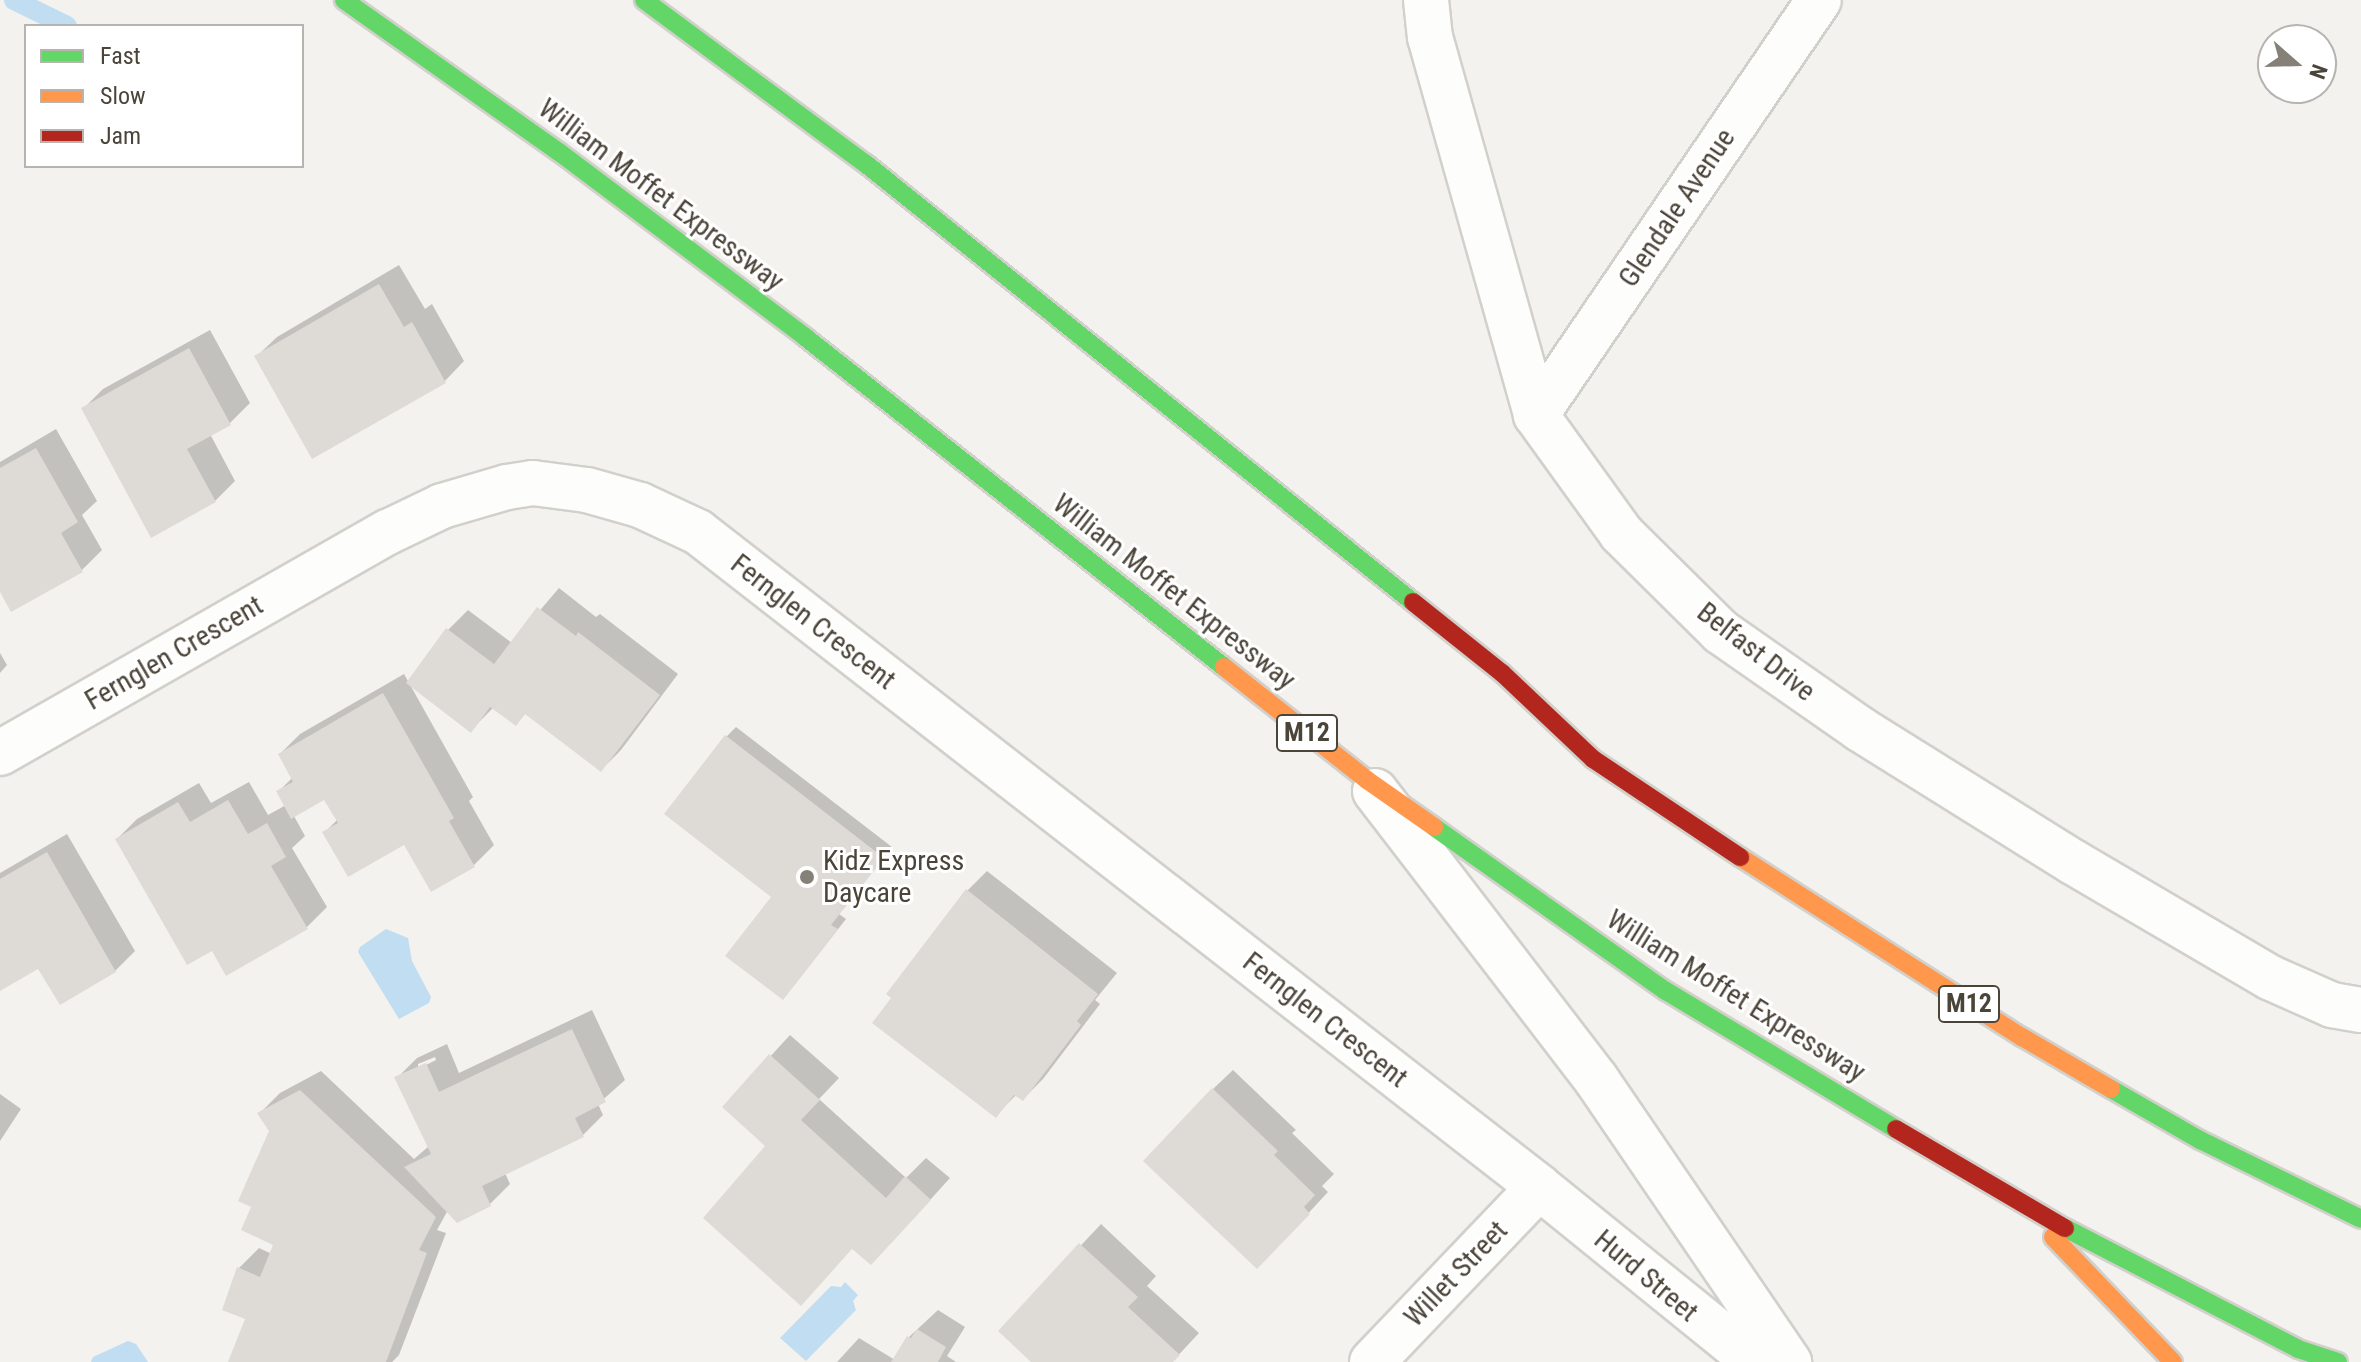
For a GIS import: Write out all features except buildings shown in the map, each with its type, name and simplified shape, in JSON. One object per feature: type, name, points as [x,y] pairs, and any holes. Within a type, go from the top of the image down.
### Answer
[{"type":"main road","name":"William Moffet Expressway","points":[[344,0],[559,152],[805,337],[1367,780],[1666,991],[2025,1207],[2298,1349],[2338,1362]]},
{"type":"main road","name":"M12","points":[[644,0],[926,211],[1502,673],[1593,759],[1840,923],[2022,1037],[2200,1140],[2361,1219]]},
{"type":"main road","points":[[2025,1207],[2173,1362]]},
{"type":"street","name":"Belfast Drive","points":[[1426,0],[1430,37],[1536,415],[1621,533],[1721,632],[1860,729],[2073,862],[2271,978],[2332,1005],[2361,1010]]},
{"type":"street","name":"Glendale Avenue","points":[[1536,415],[1819,0]]},
{"type":"street","name":"Fernglen Crescent","points":[[0,753],[388,532],[442,506],[507,487],[533,483],[587,490],[640,505],[698,532],[1539,1187]]},
{"type":"street","points":[[1367,780],[1596,1079],[1789,1362]]},
{"type":"street","name":"Willet Street","points":[[1372,1362],[1539,1187]]},
{"type":"street","name":"Hurd Street","points":[[1539,1187],[1755,1362]]},
{"type":"water","points":[[386,929],[408,938],[412,961],[431,997],[429,1003],[399,1019],[358,952],[360,947]]},
{"type":"water","points":[[845,1282],[858,1295],[853,1301],[856,1310],[806,1361],[780,1338],[831,1286],[841,1287]]},
{"type":"water","points":[[128,1341],[136,1344],[148,1362],[91,1362],[93,1357]]},
{"type":"waterway","points":[[14,0],[63,24]]},
{"type":"traffic: fast","points":[[344,0],[559,152],[805,337],[1224,667]]},
{"type":"traffic: fast","points":[[644,0],[866,164],[1413,602]]},
{"type":"traffic: fast","points":[[1434,827],[1666,991],[1896,1129]]},
{"type":"traffic: fast","points":[[2111,1089],[2200,1140],[2361,1219]]},
{"type":"traffic: fast","points":[[2065,1228],[2298,1349],[2338,1362]]},
{"type":"traffic: slow","points":[[1224,667],[1367,780],[1434,827]]},
{"type":"traffic: slow","points":[[1740,857],[2022,1037],[2111,1089]]},
{"type":"traffic: slow","points":[[2053,1237],[2173,1362]]},
{"type":"traffic: jam","points":[[1413,602],[1502,673],[1593,759],[1740,857]]},
{"type":"traffic: jam","points":[[1896,1129],[2065,1228]]},
{"type":"place","name":"Kidz Express Daycare","points":[[807,877]]}]
